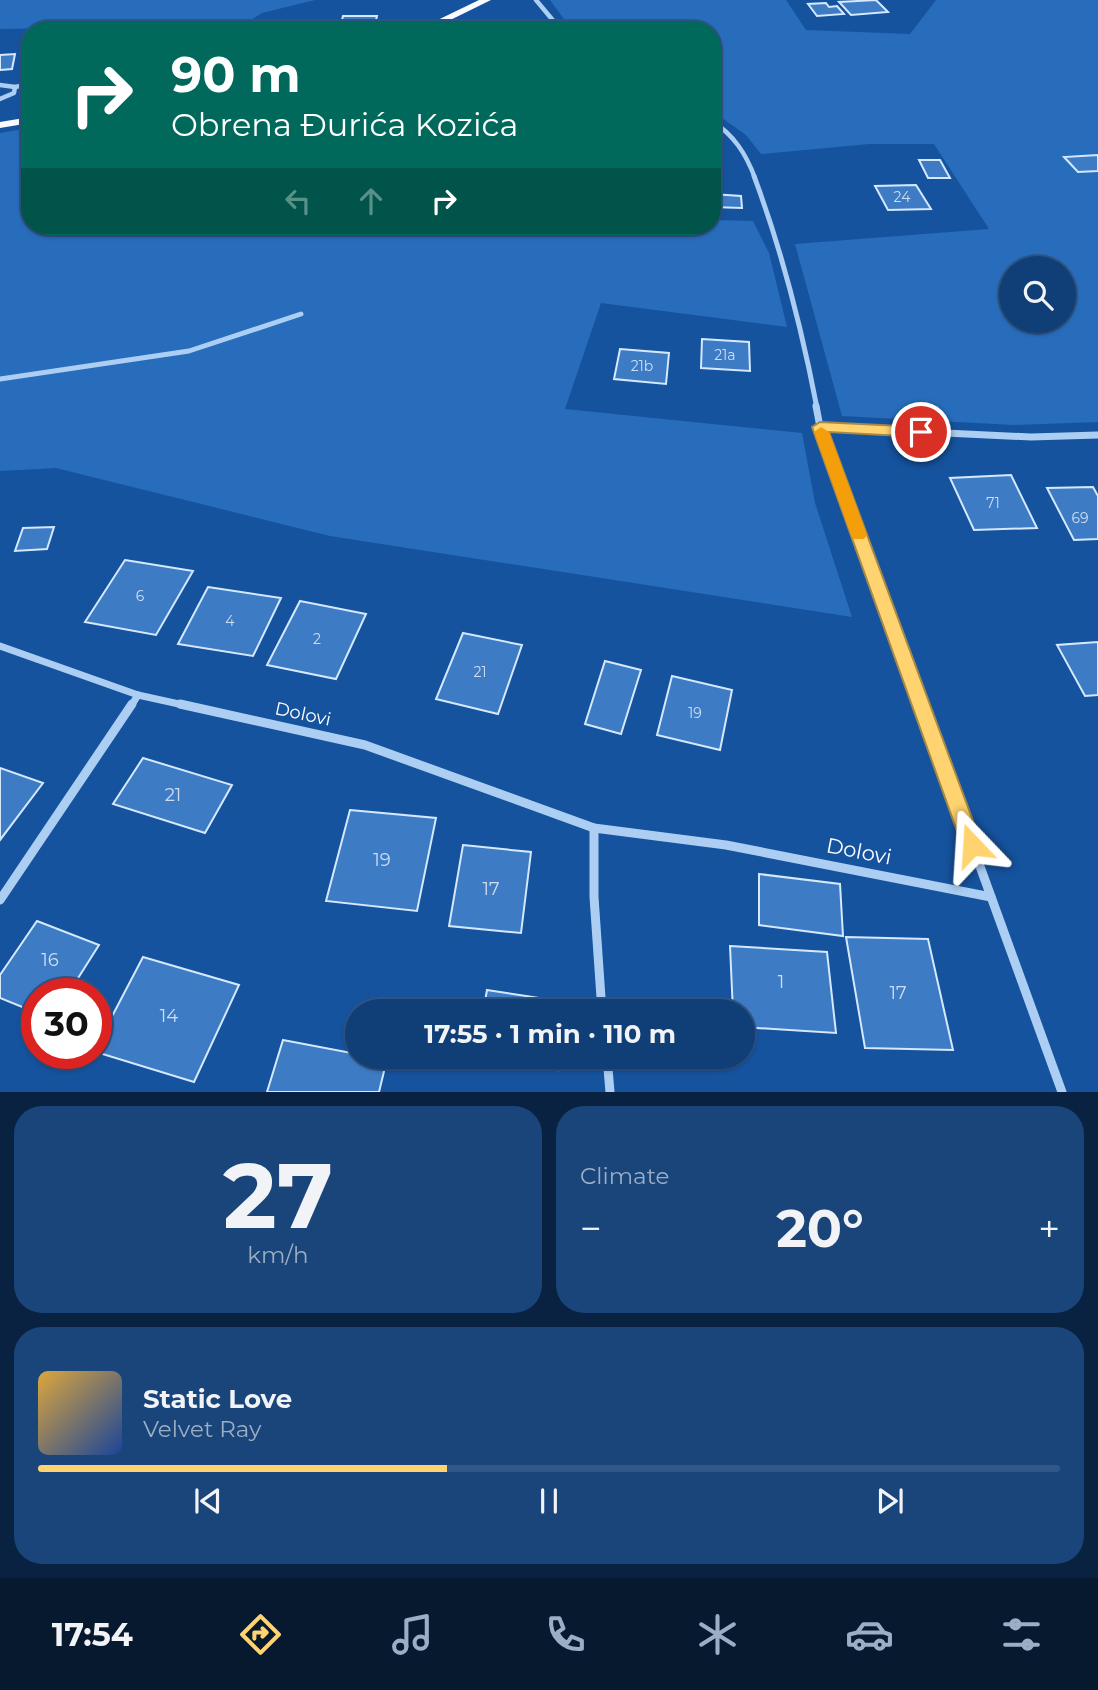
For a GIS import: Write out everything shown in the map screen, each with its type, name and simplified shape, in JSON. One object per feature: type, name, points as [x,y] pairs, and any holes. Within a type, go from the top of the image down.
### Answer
[{"type":"main road","points":[[441,21],[486,0]]},
{"type":"main road","points":[[0,125],[21,122]]},
{"type":"street","points":[[536,0],[554,21]]},
{"type":"street","points":[[0,85],[21,86]]},
{"type":"street","points":[[0,99],[14,93],[15,87]]},
{"type":"street","points":[[721,127],[730,133],[749,162],[778,240],[808,361],[820,427],[1062,1091]]},
{"type":"street","points":[[0,379],[188,351],[301,314]]},
{"type":"street","points":[[820,427],[1031,437],[1098,435]]},
{"type":"street","name":"Dolovi","points":[[0,646],[138,695],[365,745],[594,828],[726,845],[991,897]]},
{"type":"street","points":[[0,900],[138,695]]},
{"type":"street","points":[[594,828],[594,897],[601,999]]},
{"type":"street","points":[[608,1069],[610,1091]]},
{"type":"shaded area","points":[[0,0],[315,0],[262,13],[249,21],[21,21],[21,29],[0,29]]},
{"type":"shaded area","points":[[550,0],[786,0],[806,30],[910,34],[936,0],[1098,0],[1098,422],[1014,425],[842,416],[795,244],[989,229],[934,144],[869,144],[761,154],[746,135],[721,117],[721,21],[565,21]]},
{"type":"shaded area","points":[[21,130],[21,235],[721,235],[721,220],[753,221],[769,253],[787,327],[601,303],[565,409],[802,433],[815,503],[852,617],[330,536],[56,468],[0,471],[0,133]]},
{"type":"building","points":[[876,0],[888,12],[851,15],[839,2]]},
{"type":"building","points":[[826,3],[829,7],[837,6],[844,14],[817,16],[808,4]]},
{"type":"building","points":[[343,16],[377,16],[376,21],[342,21]]},
{"type":"building","points":[[15,54],[12,69],[0,70],[0,55]]},
{"type":"building","points":[[1098,155],[1098,171],[1078,172],[1064,157]]},
{"type":"building","points":[[919,160],[940,160],[950,178],[928,178]]},
{"type":"building","points":[[916,185],[931,209],[888,210],[875,186]]},
{"type":"building","points":[[721,195],[741,196],[742,208],[721,207]]},
{"type":"building","points":[[702,339],[749,342],[750,371],[701,368]]},
{"type":"building","points":[[620,349],[669,353],[666,384],[614,379]]},
{"type":"building","points":[[1011,475],[1037,528],[974,530],[950,478]]},
{"type":"building","points":[[1093,487],[1098,496],[1098,539],[1074,540],[1047,488]]},
{"type":"building","points":[[54,527],[47,549],[15,551],[23,528]]},
{"type":"building","points":[[125,560],[193,571],[156,635],[85,622]]},
{"type":"building","points":[[208,587],[281,598],[253,656],[178,644]]},
{"type":"building","points":[[300,601],[366,614],[336,679],[267,665]]},
{"type":"building","points":[[463,633],[522,645],[498,714],[436,699]]},
{"type":"building","points":[[1098,642],[1098,695],[1085,696],[1057,645]]},
{"type":"building","points":[[605,661],[641,670],[621,734],[585,724]]},
{"type":"building","points":[[672,676],[732,690],[720,750],[657,735]]},
{"type":"building","points":[[143,758],[232,785],[205,833],[113,804]]},
{"type":"building","points":[[0,768],[43,783],[0,840]]},
{"type":"building","points":[[350,810],[436,818],[417,911],[326,901]]},
{"type":"building","points":[[463,845],[531,852],[521,933],[449,926]]},
{"type":"building","points":[[759,874],[840,884],[843,936],[759,925]]},
{"type":"building","points":[[37,921],[99,945],[78,978],[21,978],[21,1007],[0,998],[0,975]]},
{"type":"building","points":[[846,937],[928,939],[953,1050],[865,1048]]},
{"type":"building","points":[[730,946],[827,952],[836,1033],[755,1028],[755,999],[732,999]]},
{"type":"building","points":[[143,957],[239,985],[194,1082],[112,1057],[112,1016]]},
{"type":"building","points":[[487,990],[546,999],[485,999]]},
{"type":"building","points":[[283,1040],[345,1052],[345,1069],[385,1069],[379,1092],[267,1092]]},
{"type":"slow traffic","points":[[821,432],[859,535]]},
{"type":"route","points":[[921,432],[820,427],[972,845]]}]
